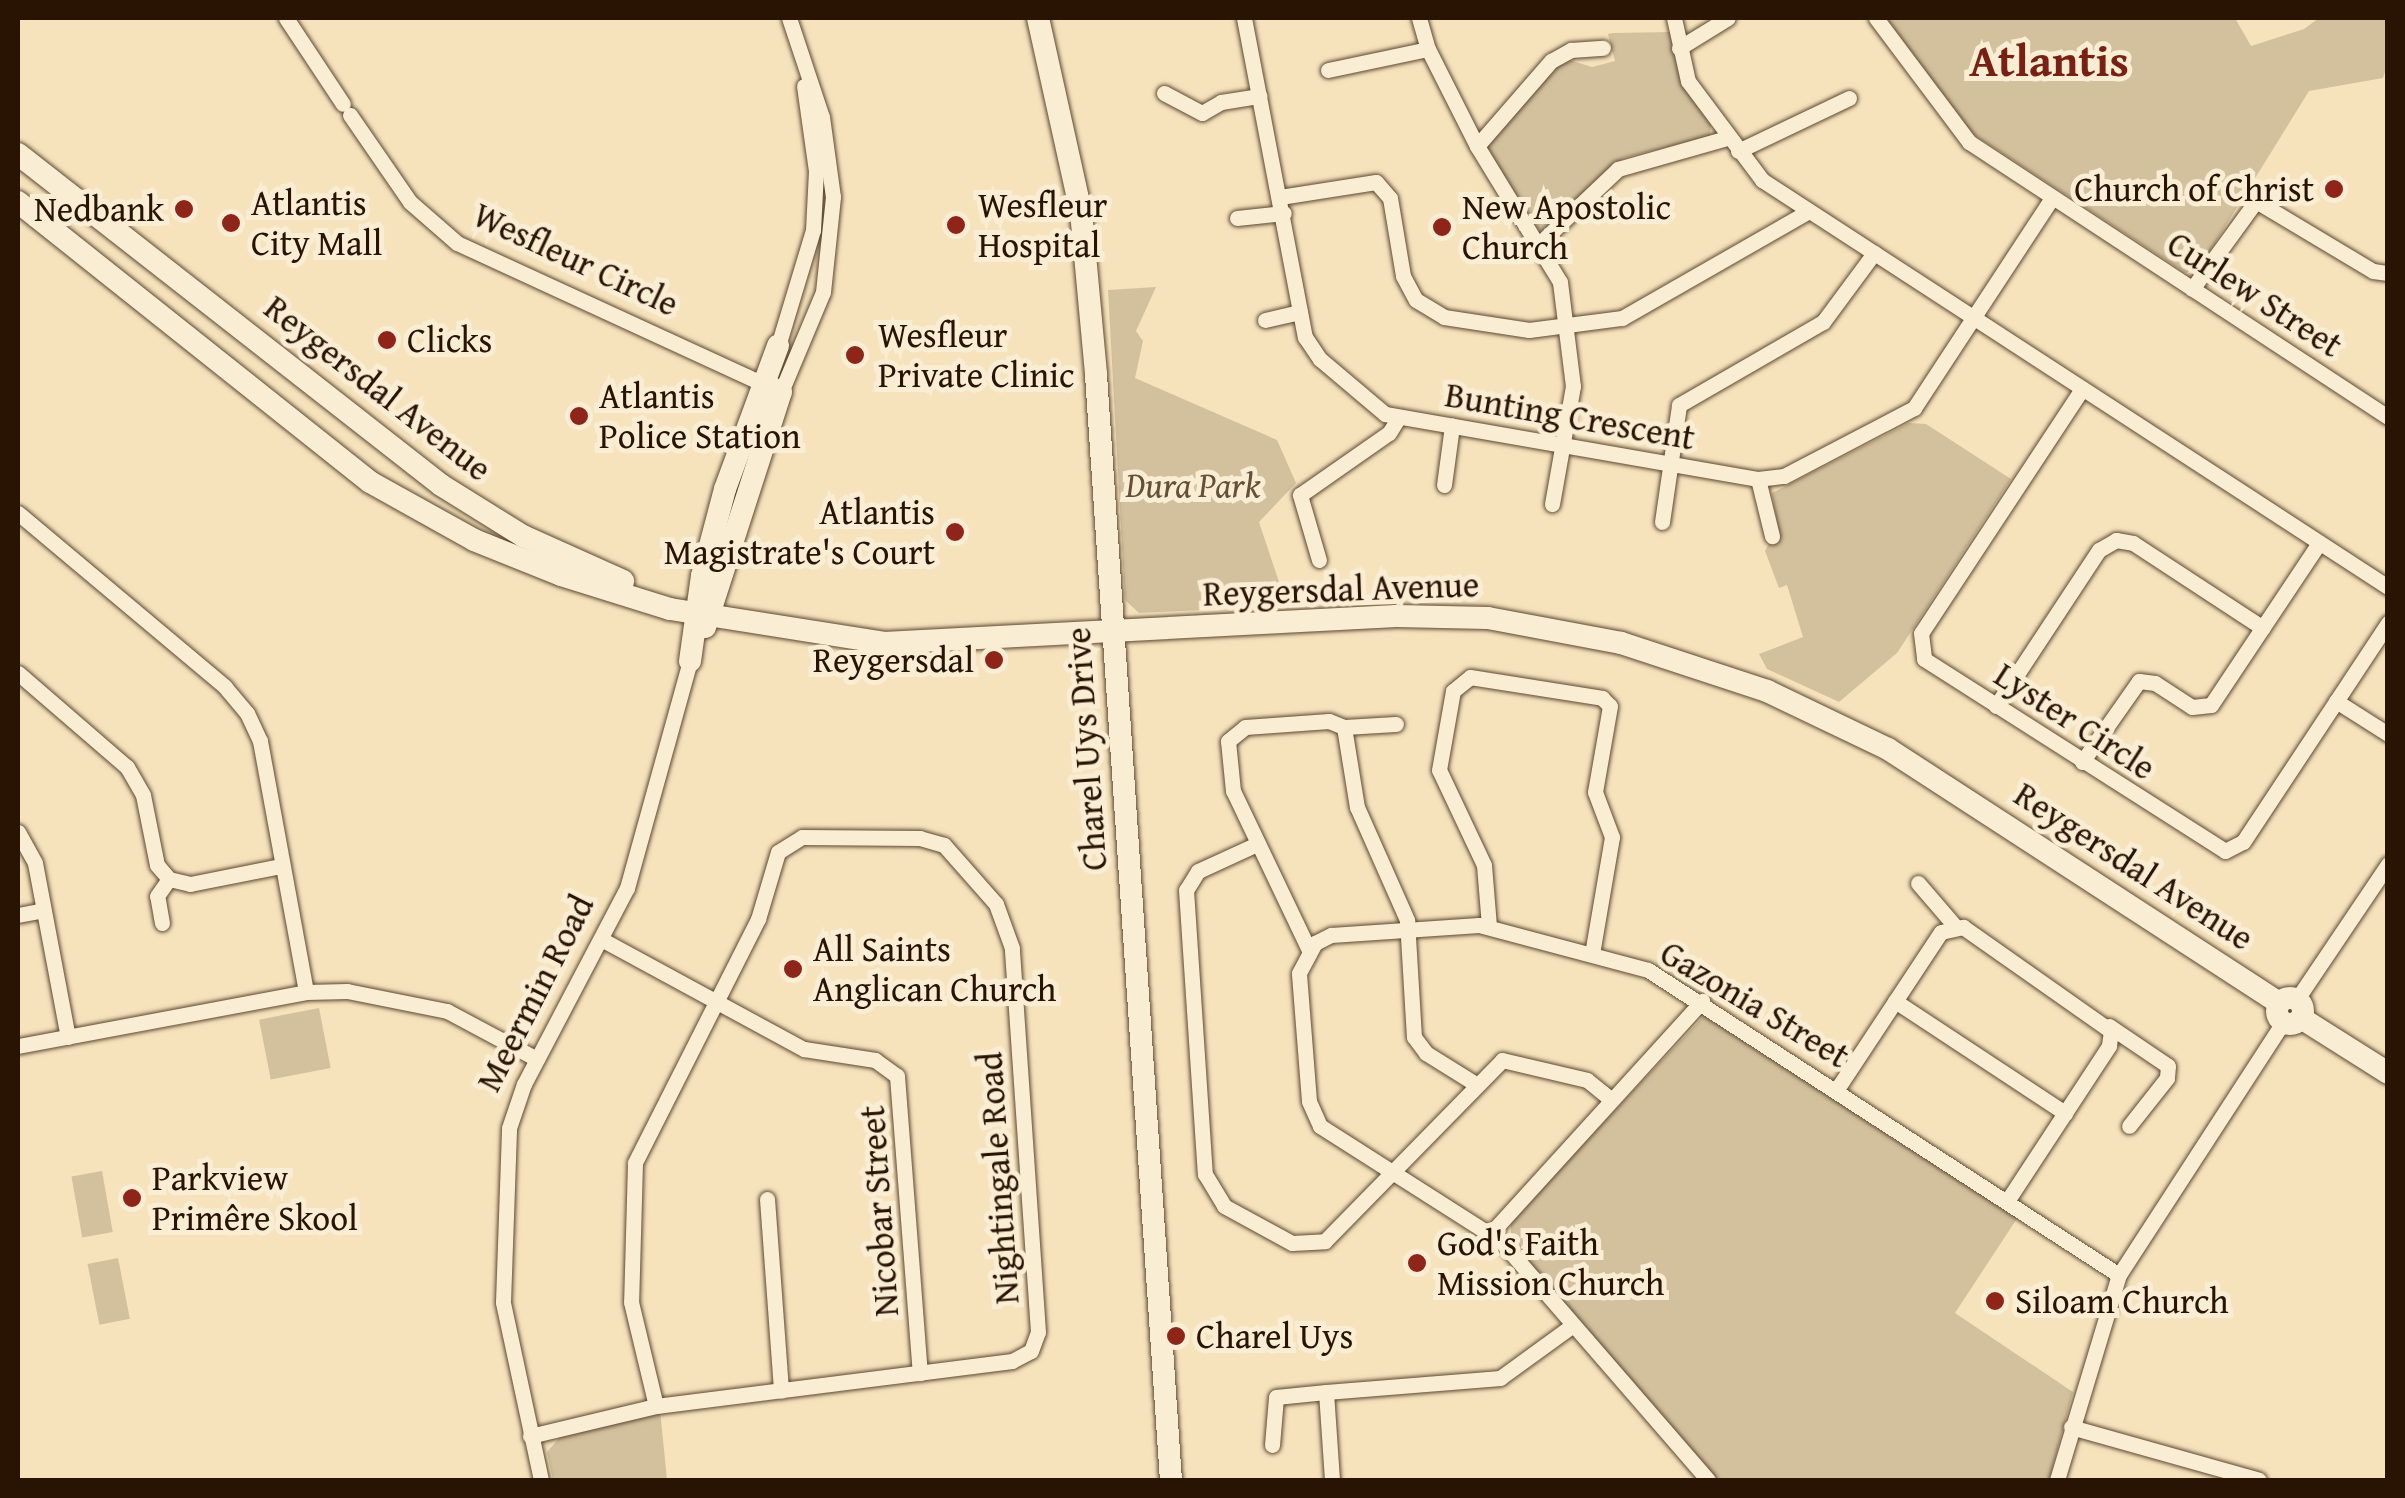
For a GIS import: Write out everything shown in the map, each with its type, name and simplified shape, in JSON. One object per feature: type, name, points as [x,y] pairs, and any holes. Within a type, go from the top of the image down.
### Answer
[{"type":"main road","name":"Charel Uys Drive","points":[[1038,18],[1080,212],[1114,634],[1171,1480]]},
{"type":"main road","name":"Reygersdal Avenue","points":[[18,154],[468,504],[566,558],[708,611]]},
{"type":"main road","name":"Reygersdal Avenue","points":[[18,202],[382,489],[517,559],[708,611],[900,644],[1114,634],[1316,618],[1475,617],[1676,659],[1785,698],[1905,758],[2388,1073]]},
{"type":"main road","points":[[708,611],[726,488],[772,388],[778,346]]},
{"type":"main road","name":"Meermin Road","points":[[690,661],[708,611]]},
{"type":"street","name":"Wesfleur Circle","points":[[286,18],[410,202],[457,243],[772,388]]},
{"type":"street","points":[[772,388],[823,292],[833,197],[822,117],[789,18]]},
{"type":"street","name":"Bunting Crescent","points":[[1244,18],[1304,337],[1320,359],[1385,414],[1758,479],[1789,474],[1902,418],[1924,395],[2052,198]]},
{"type":"street","points":[[1419,18],[1428,49],[1476,146],[1560,282],[1573,386],[1552,504]]},
{"type":"street","points":[[1674,18],[1688,81],[1726,138],[1762,180],[2388,587]]},
{"type":"street","points":[[1679,48],[1728,18]]},
{"type":"street","name":"Curlew Street","points":[[1876,18],[1959,133],[2388,417]]},
{"type":"street","points":[[1476,146],[1550,60],[1571,50],[1603,48]]},
{"type":"street","points":[[1328,70],[1428,49]]},
{"type":"street","points":[[778,346],[806,266],[816,196],[800,56]]},
{"type":"street","points":[[1164,93],[1202,113],[1221,102],[1260,96]]},
{"type":"street","points":[[1738,151],[1848,98]]},
{"type":"street","points":[[1538,244],[1628,164],[1726,138]]},
{"type":"street","points":[[1237,218],[1376,182],[1390,198],[1406,285],[1422,306],[1444,317],[1529,330],[1622,318],[1809,211]]},
{"type":"street","points":[[2192,290],[2256,201],[2373,271],[2388,273]]},
{"type":"street","points":[[1662,522],[1668,464],[1683,400],[1823,322],[1874,253]]},
{"type":"street","points":[[1265,320],[1300,312]]},
{"type":"street","name":"Lyster Circle","points":[[2082,388],[1918,641],[1924,658],[2215,849],[2230,850],[2243,842],[2388,623]]},
{"type":"street","points":[[1320,560],[1300,495],[1388,433],[1400,416]]},
{"type":"street","points":[[1444,484],[1452,426]]},
{"type":"street","points":[[1758,479],[1772,536]]},
{"type":"street","points":[[18,513],[240,704],[260,741],[306,992]]},
{"type":"street","points":[[1996,706],[2099,550],[2116,540],[2133,543],[2263,628]]},
{"type":"street","points":[[2082,762],[2133,684],[2150,681],[2192,708],[2207,708],[2319,543]]},
{"type":"street","name":"Meermin Road","points":[[540,1480],[506,1327],[503,1182],[508,1128],[537,1059],[636,864],[690,661]]},
{"type":"street","points":[[18,673],[127,767],[146,804],[158,864],[169,878],[190,884],[281,866]]},
{"type":"street","points":[[1490,926],[1484,865],[1439,770],[1455,686],[1474,676],[1602,698],[1610,710],[1595,798],[1612,836],[1592,954]]},
{"type":"street","points":[[2336,701],[2388,734]]},
{"type":"street","points":[[1396,724],[1344,728],[1329,720],[1233,733],[1230,779],[1309,950],[1299,974],[1311,1110],[1327,1134],[1492,1233],[1708,1480]]},
{"type":"street","points":[[1344,728],[1356,807],[1407,930],[1414,1037],[1426,1052],[1474,1083]]},
{"type":"street","points":[[18,832],[32,853],[68,1037]]},
{"type":"street","name":"Nightingale Road","points":[[530,1436],[656,1406],[1017,1360],[1037,1338],[1012,948],[1003,916],[958,858],[936,842],[796,838],[778,852],[758,919],[635,1162],[631,1302],[656,1406]]},
{"type":"street","points":[[1257,844],[1198,871],[1186,890],[1209,1190],[1224,1206],[1284,1240],[1311,1245],[1338,1232],[1495,1063],[1517,1059],[1587,1080],[1612,1100]]},
{"type":"street","points":[[2057,1480],[2118,1276],[2388,864]]},
{"type":"street","points":[[162,923],[157,896],[169,878]]},
{"type":"street","points":[[1918,883],[1954,925],[2168,1066],[2166,1078],[2129,1126]]},
{"type":"street","points":[[18,915],[44,910]]},
{"type":"street","points":[[1837,1090],[1941,932],[1954,925]]},
{"type":"street","name":"Gazonia Street","points":[[1309,950],[1331,935],[1490,926],[1659,975],[2118,1276]]},
{"type":"street","name":"Nicobar Street","points":[[601,939],[804,1048],[875,1060],[897,1076],[920,1373]]},
{"type":"street","points":[[18,1046],[306,992],[376,993],[429,1005],[537,1059]]},
{"type":"street","points":[[1492,1233],[1702,1001]]},
{"type":"street","points":[[1895,1002],[2065,1113]]},
{"type":"street","points":[[2007,1201],[2109,1046],[2110,1026]]},
{"type":"street","points":[[767,1199],[781,1390]]},
{"type":"street","points":[[1272,1445],[1276,1397],[1500,1378],[1572,1324]]},
{"type":"street","points":[[1326,1392],[1332,1480]]},
{"type":"street","points":[[2071,1426],[2206,1472],[2259,1480]]},
{"type":"green space","points":[[1886,18],[2235,18],[2251,46],[2304,29],[2319,18],[2387,18],[2387,65],[2383,78],[2309,91],[2200,267],[2186,273],[1970,132]]},
{"type":"green space","points":[[1670,32],[1711,124],[1710,136],[1623,158],[1545,230],[1538,229],[1485,145],[1553,65],[1566,59],[1592,67],[1615,61],[1608,34]]},
{"type":"green space","name":"Dura Park","points":[[1156,287],[1136,331],[1143,341],[1135,378],[1277,440],[1296,483],[1259,522],[1287,606],[1139,613],[1125,600],[1108,290]]},
{"type":"green space","points":[[1909,423],[1926,424],[2011,479],[1897,653],[1839,702],[1767,669],[1759,654],[1803,637],[1787,585],[1779,588],[1765,551],[1778,526],[1772,493]]},
{"type":"green space","points":[[319,1008],[331,1068],[271,1080],[259,1020]]},
{"type":"green space","points":[[1705,1015],[2018,1217],[1955,1313],[2073,1392],[2049,1480],[1716,1480],[1511,1246],[1511,1220]]},
{"type":"green space","points":[[102,1171],[113,1232],[82,1237],[71,1176]]},
{"type":"green space","points":[[118,1258],[130,1319],[99,1325],[88,1264]]},
{"type":"green space","points":[[660,1410],[667,1480],[553,1480],[547,1452],[562,1435]]},
{"type":"place","name":"Church of Christ","points":[[2334,189]]},
{"type":"place","name":"Nedbank","points":[[184,209]]},
{"type":"place","name":"Atlantis City Mall","points":[[231,223]]},
{"type":"place","name":"Wesfleur Hospital","points":[[956,225]]},
{"type":"place","name":"New Apostolic Church","points":[[1442,227]]},
{"type":"place","name":"Clicks","points":[[387,340]]},
{"type":"place","name":"Wesfleur Private Clinic","points":[[855,355]]},
{"type":"place","name":"Atlantis Police Station","points":[[579,416]]},
{"type":"place","name":"Atlantis Magistrate's Court","points":[[955,532]]},
{"type":"place","name":"Reygersdal","points":[[994,660]]},
{"type":"place","name":"All Saints Anglican Church","points":[[793,969]]},
{"type":"place","name":"Parkview Primêre Skool","points":[[132,1198]]},
{"type":"place","name":"God's Faith Mission Church","points":[[1417,1263]]},
{"type":"place","name":"Siloam Church","points":[[1995,1301]]},
{"type":"place","name":"Charel Uys","points":[[1176,1336]]},
{"type":"district","name":"Atlantis","points":[[2049,60]]}]
